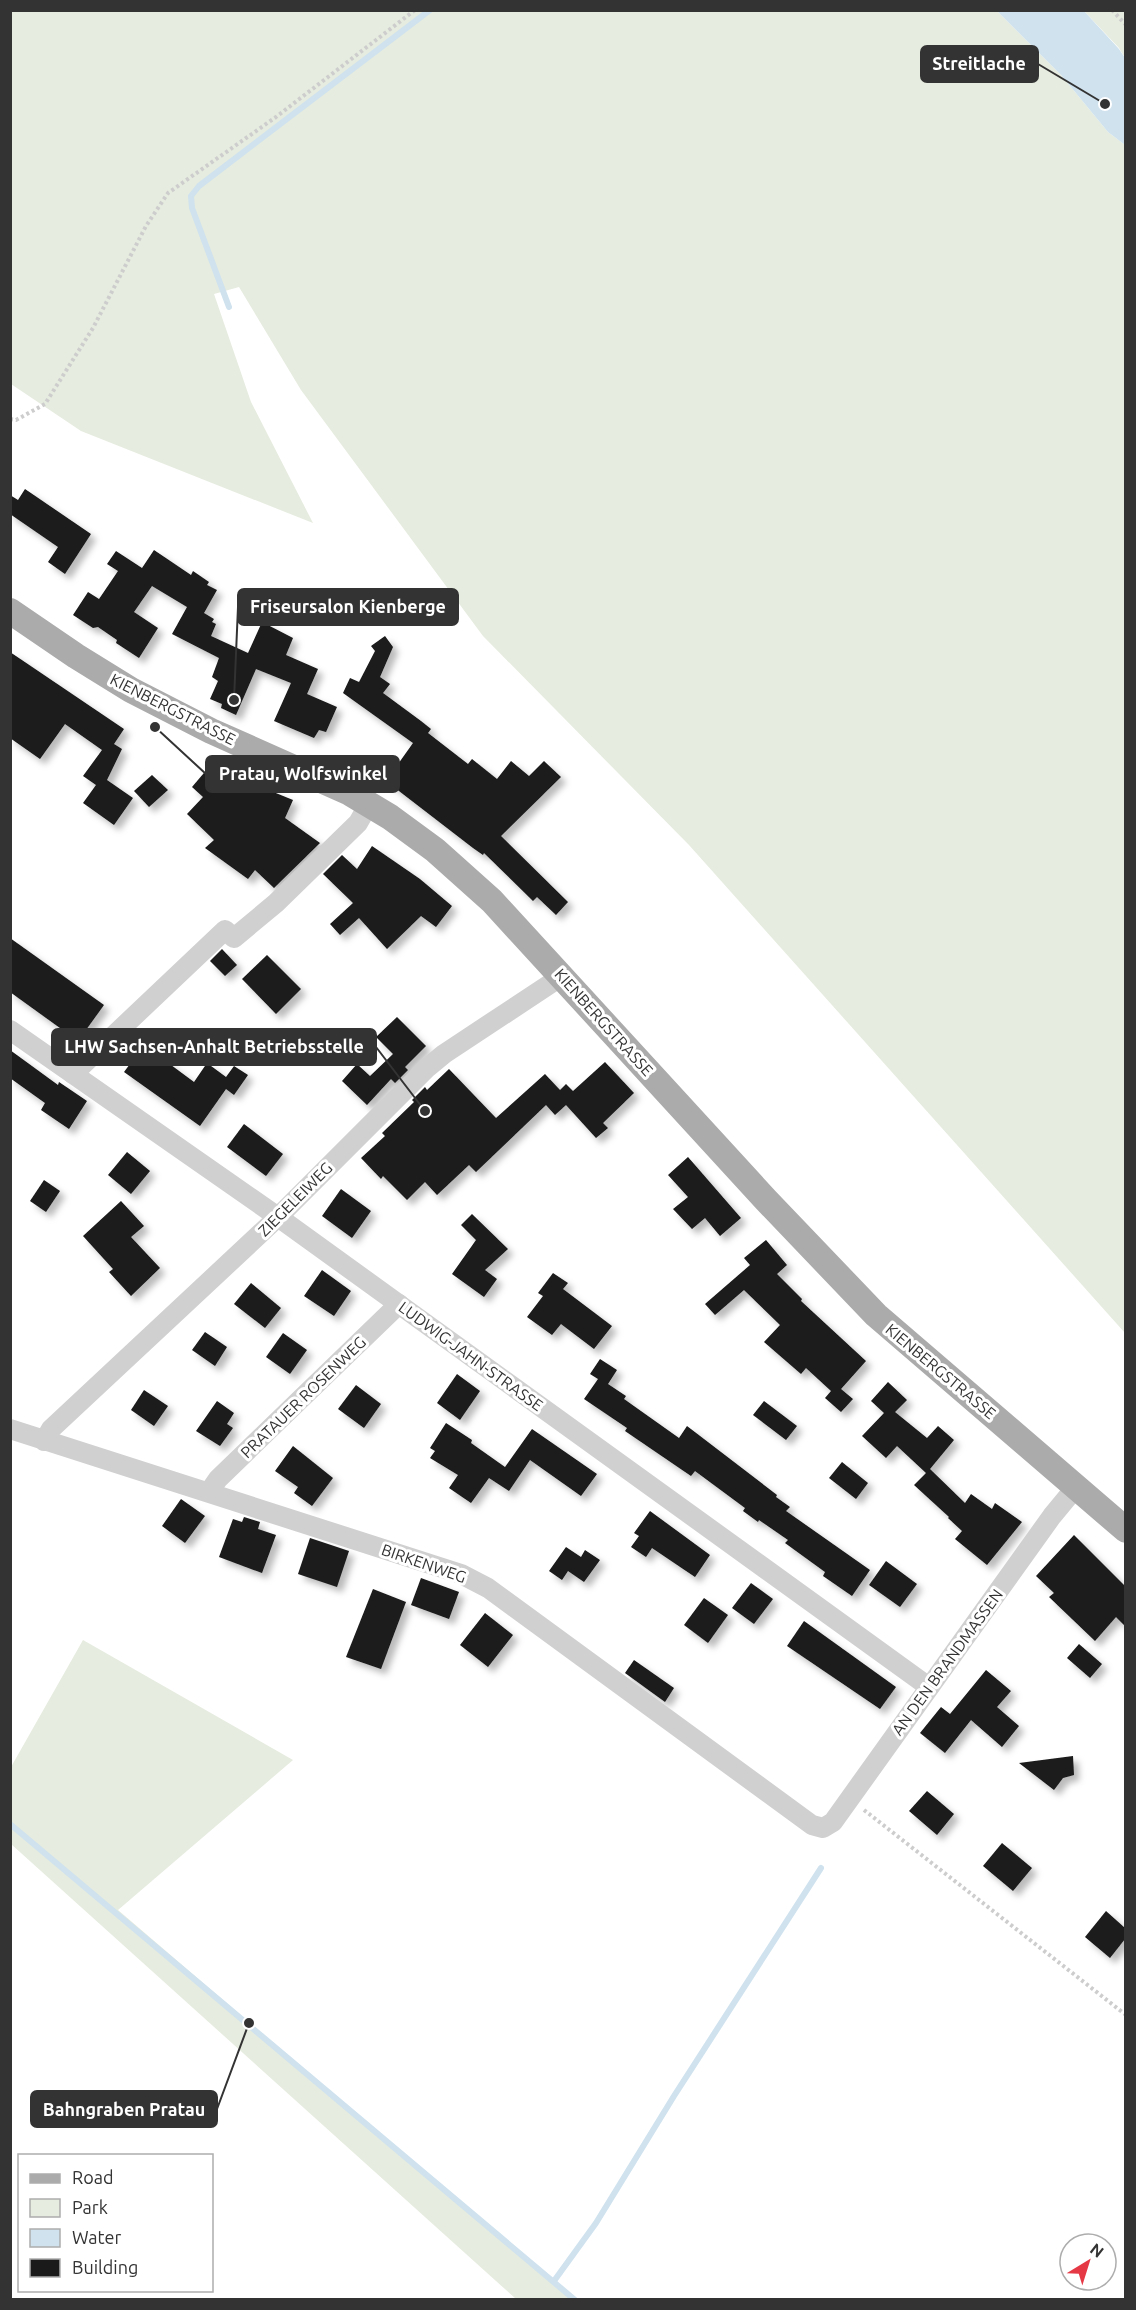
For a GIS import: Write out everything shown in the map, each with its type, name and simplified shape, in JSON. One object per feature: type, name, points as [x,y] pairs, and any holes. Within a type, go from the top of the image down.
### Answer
[{"type":"main road","name":"KIENBERGSTRASSE","points":[[10,611],[92,666],[154,703],[327,782],[369,804],[427,844],[468,877],[562,976],[766,1200],[876,1315],[1125,1530]]},
{"type":"street","points":[[73,1074],[225,930],[234,938],[276,903],[358,823],[369,804]]},
{"type":"street","name":"ZIEGELEIWEG","points":[[44,1441],[51,1429],[278,1217],[427,1068],[444,1054],[562,976]]},
{"type":"street","name":"LUDWIG-JAHN-STRASSE","points":[[10,1030],[278,1217],[928,1687]]},
{"type":"street","name":"PRATAUER ROSENWEG","points":[[208,1492],[218,1479],[399,1305]]},
{"type":"street","name":"BIRKENWEG","points":[[10,1429],[461,1574],[488,1588],[812,1825]]},
{"type":"street","name":"AN DEN BRANDMASSEN","points":[[812,1825],[823,1827],[832,1821],[1052,1516],[1076,1487]]},
{"type":"path","points":[[10,419],[16,420],[45,404],[93,328],[146,226],[168,193],[276,117],[415,10]]},
{"type":"path","points":[[1112,10],[1125,25]]},
{"type":"path","points":[[849,1798],[1125,2015]]},
{"type":"green space","points":[[10,11],[997,11],[1061,75],[1108,132],[1125,145],[1125,1333],[689,845],[483,636],[301,390],[239,287],[214,294],[251,402],[313,523],[81,431],[11,384]]},
{"type":"green space","points":[[1084,11],[1125,11],[1125,58],[1119,48]]},
{"type":"green space","points":[[83,1640],[293,1760],[118,1910],[572,2299],[516,2299],[11,1844],[11,1767]]},
{"type":"water","points":[[997,11],[1084,11],[1125,58],[1125,145],[1108,132],[1061,75]]},
{"type":"building","points":[[25,489],[91,534],[65,574],[48,562],[58,547],[10,514],[10,495],[18,500]]},
{"type":"building","points":[[154,550],[191,575],[193,571],[209,582],[207,585],[217,590],[204,613],[214,619],[212,622],[216,624],[211,636],[248,653],[262,622],[293,638],[286,655],[318,669],[307,694],[337,707],[326,732],[319,730],[314,738],[274,721],[291,683],[256,669],[236,715],[221,708],[222,704],[210,699],[218,681],[212,677],[219,658],[172,634],[187,607],[152,586],[134,612],[158,628],[139,658],[116,643],[117,640],[98,627],[93,628],[73,615],[88,592],[99,599],[118,571],[107,564],[116,551],[142,568]]},
{"type":"building","points":[[385,636],[393,647],[380,677],[390,684],[383,693],[431,729],[428,733],[468,764],[472,759],[497,779],[511,761],[529,776],[544,761],[561,777],[501,836],[568,902],[556,915],[537,897],[533,901],[484,853],[483,855],[473,848],[386,781],[413,743],[343,693],[350,678],[359,682],[375,651],[371,646]]},
{"type":"building","points":[[10,652],[124,729],[114,744],[122,749],[107,780],[133,798],[114,825],[83,803],[96,785],[83,776],[102,750],[65,724],[40,759],[10,738]]},
{"type":"building","points":[[209,767],[235,789],[239,778],[293,800],[285,818],[320,843],[274,888],[255,870],[248,879],[205,848],[214,840],[187,814],[203,797],[192,787]]},
{"type":"building","points":[[152,775],[168,790],[149,807],[134,791]]},
{"type":"building","points":[[372,846],[420,879],[452,906],[436,927],[421,916],[387,949],[359,918],[340,935],[330,924],[353,903],[323,874],[342,855],[357,869]]},
{"type":"building","points":[[10,938],[104,1005],[78,1041],[10,992]]},
{"type":"building","points":[[222,949],[237,965],[225,976],[210,961]]},
{"type":"building","points":[[267,955],[301,989],[276,1014],[242,979]]},
{"type":"building","points":[[397,1017],[426,1046],[405,1067],[408,1070],[395,1083],[391,1079],[367,1105],[342,1081],[357,1064],[370,1076],[393,1054],[376,1037]]},
{"type":"building","points":[[144,1045],[194,1082],[207,1063],[226,1077],[234,1066],[248,1075],[234,1095],[226,1089],[200,1126],[124,1072]]},
{"type":"building","points":[[10,1050],[58,1085],[59,1082],[87,1101],[69,1129],[41,1110],[45,1103],[10,1078]]},
{"type":"building","points":[[605,1062],[634,1093],[603,1123],[608,1128],[596,1138],[566,1105],[555,1115],[546,1105],[476,1172],[469,1165],[437,1195],[425,1182],[407,1200],[383,1176],[381,1179],[361,1158],[385,1136],[382,1133],[414,1102],[412,1100],[425,1087],[427,1090],[449,1069],[496,1118],[545,1074],[560,1090],[566,1084],[573,1091]]},
{"type":"building","points":[[244,1124],[283,1154],[266,1176],[227,1147]]},
{"type":"building","points":[[127,1152],[150,1171],[131,1194],[108,1175]]},
{"type":"building","points":[[688,1157],[741,1218],[720,1236],[705,1218],[692,1229],[673,1209],[688,1197],[668,1175]]},
{"type":"building","points":[[44,1180],[60,1191],[46,1212],[30,1201]]},
{"type":"building","points":[[341,1189],[371,1211],[352,1238],[322,1216]]},
{"type":"building","points":[[121,1201],[144,1226],[131,1237],[160,1268],[131,1296],[109,1272],[113,1269],[83,1236]]},
{"type":"building","points":[[472,1214],[508,1249],[485,1270],[497,1279],[484,1297],[452,1274],[476,1240],[461,1225]]},
{"type":"building","points":[[766,1240],[787,1265],[777,1274],[802,1299],[801,1301],[866,1361],[841,1389],[853,1399],[841,1412],[825,1398],[831,1391],[806,1368],[801,1374],[764,1342],[780,1325],[744,1290],[715,1315],[705,1304],[750,1265],[744,1258]]},
{"type":"building","points":[[322,1270],[351,1291],[334,1316],[304,1296]]},
{"type":"building","points":[[553,1273],[568,1283],[563,1289],[612,1326],[594,1349],[561,1324],[552,1335],[527,1317],[543,1296],[538,1293]]},
{"type":"building","points":[[251,1283],[281,1308],[265,1328],[234,1304]]},
{"type":"building","points":[[205,1332],[227,1347],[215,1366],[192,1350]]},
{"type":"building","points":[[283,1333],[307,1350],[290,1374],[266,1357]]},
{"type":"building","points":[[600,1359],[617,1370],[608,1384],[626,1396],[624,1399],[679,1438],[687,1426],[777,1495],[776,1497],[790,1507],[786,1511],[870,1570],[852,1596],[823,1576],[825,1572],[785,1543],[788,1540],[743,1511],[745,1508],[695,1471],[691,1476],[625,1431],[627,1428],[584,1399],[598,1379],[590,1374]]},
{"type":"building","points":[[457,1374],[480,1391],[460,1420],[437,1403]]},
{"type":"building","points":[[888,1382],[907,1400],[895,1412],[927,1438],[938,1426],[954,1440],[930,1469],[965,1503],[971,1494],[992,1509],[995,1503],[1022,1522],[987,1565],[955,1539],[962,1531],[914,1485],[926,1473],[897,1446],[886,1458],[862,1436],[884,1413],[871,1401]]},
{"type":"building","points":[[356,1385],[381,1404],[364,1428],[338,1409]]},
{"type":"building","points":[[144,1390],[168,1406],[154,1426],[131,1410]]},
{"type":"building","points":[[217,1401],[234,1413],[227,1424],[233,1428],[220,1446],[196,1431]]},
{"type":"building","points":[[764,1401],[797,1426],[786,1440],[753,1415]]},
{"type":"building","points":[[446,1423],[472,1440],[471,1443],[505,1467],[532,1429],[597,1474],[581,1496],[530,1460],[509,1491],[489,1478],[471,1503],[449,1488],[458,1475],[430,1458],[435,1451],[430,1448]]},
{"type":"building","points":[[293,1446],[333,1478],[312,1506],[294,1493],[298,1487],[275,1471]]},
{"type":"building","points":[[842,1462],[868,1483],[856,1499],[829,1478]]},
{"type":"building","points":[[181,1499],[205,1516],[185,1543],[162,1526]]},
{"type":"building","points":[[650,1511],[710,1555],[695,1577],[652,1548],[646,1557],[631,1547],[639,1536],[634,1533]]},
{"type":"building","points":[[244,1517],[260,1522],[258,1529],[276,1535],[262,1573],[219,1557],[233,1519],[242,1522]]},
{"type":"building","points":[[1074,1535],[1125,1586],[1125,1626],[1116,1617],[1095,1641],[1049,1597],[1054,1593],[1036,1576]]},
{"type":"building","points":[[310,1538],[349,1551],[337,1587],[298,1574]]},
{"type":"building","points":[[566,1547],[581,1557],[585,1550],[600,1560],[584,1582],[568,1571],[562,1580],[549,1571]]},
{"type":"building","points":[[886,1561],[917,1584],[900,1607],[869,1585]]},
{"type":"building","points":[[421,1578],[459,1592],[449,1619],[411,1605]]},
{"type":"building","points":[[751,1583],[773,1599],[754,1624],[732,1608]]},
{"type":"building","points":[[373,1589],[406,1602],[381,1669],[346,1657]]},
{"type":"building","points":[[704,1598],[728,1615],[708,1643],[684,1625]]},
{"type":"building","points":[[485,1613],[513,1635],[488,1667],[460,1645]]},
{"type":"building","points":[[804,1621],[896,1687],[880,1709],[787,1646]]},
{"type":"building","points":[[1079,1644],[1102,1664],[1090,1678],[1067,1658]]},
{"type":"building","points":[[634,1660],[674,1688],[665,1702],[625,1673]]},
{"type":"building","points":[[986,1670],[1011,1691],[997,1707],[1019,1726],[1002,1747],[971,1720],[945,1753],[920,1733],[941,1707],[950,1714]]},
{"type":"building","points":[[1073,1756],[1074,1775],[1063,1778],[1054,1790],[1019,1763]]},
{"type":"building","points":[[927,1791],[954,1814],[937,1835],[909,1811]]},
{"type":"building","points":[[1002,1843],[1032,1868],[1013,1891],[983,1866]]},
{"type":"building","points":[[1106,1911],[1125,1928],[1125,1939],[1110,1958],[1085,1937]]},
{"type":"waterway","points":[[229,307],[192,208],[191,196],[199,186],[430,10]]},
{"type":"waterway","points":[[10,1824],[575,2300]]},
{"type":"waterway","points":[[554,2281],[596,2223],[674,2096],[821,1868]]},
{"type":"place","name":"Streitlache","points":[[1105,104]]},
{"type":"place","name":"Friseursalon Kienberge","points":[[234,700]]},
{"type":"place","name":"Pratau, Wolfswinkel","points":[[155,727]]},
{"type":"place","name":"LHW Sachsen-Anhalt Betriebsstelle","points":[[425,1111]]},
{"type":"place","name":"Bahngraben Pratau","points":[[249,2023]]}]
